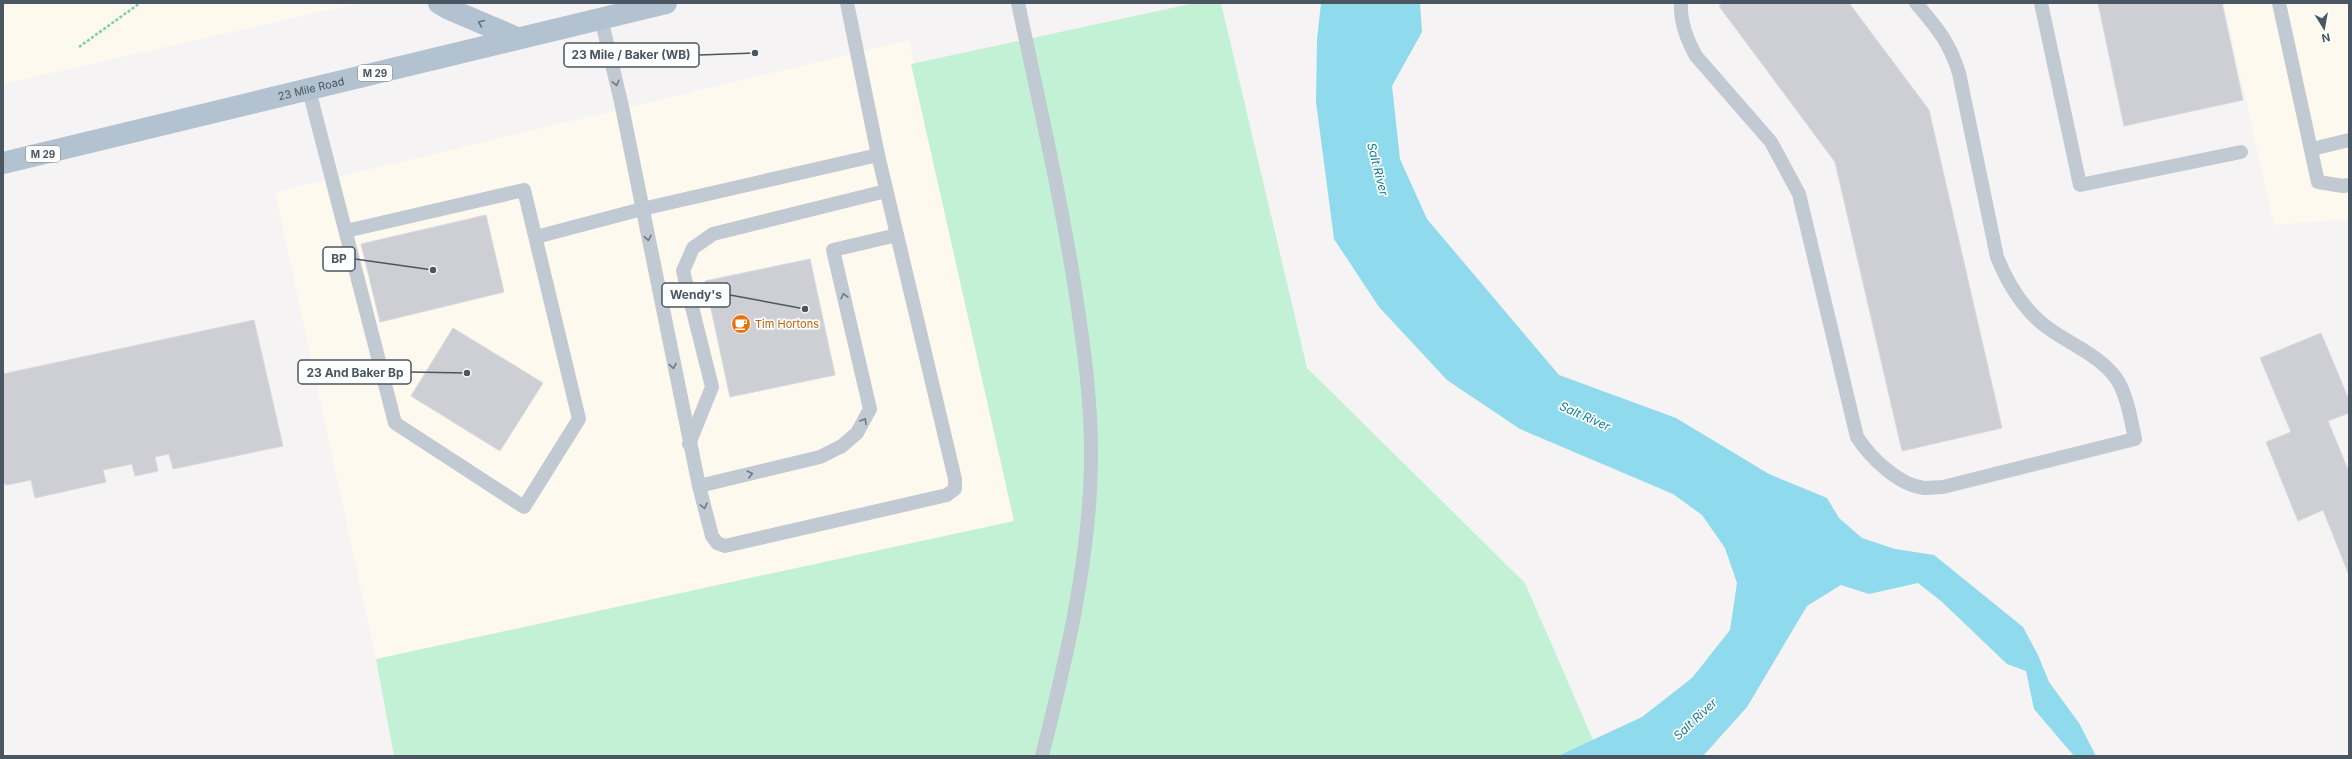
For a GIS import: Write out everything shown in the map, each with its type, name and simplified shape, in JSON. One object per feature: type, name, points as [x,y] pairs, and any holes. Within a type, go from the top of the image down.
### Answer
[{"type":"main road","points":[[439,3],[449,9],[517,38]]},
{"type":"main road","name":"23 Mile Road","points":[[3,164],[666,3]]},
{"type":"lane","points":[[601,18],[642,209],[689,444],[712,536],[717,543],[725,546],[947,495],[955,489],[955,479],[878,156],[847,3]]},
{"type":"lane","points":[[1018,3],[1067,241],[1081,327],[1089,406],[1091,465],[1085,551],[1070,645],[1042,756]]},
{"type":"lane","points":[[1681,3],[1683,24],[1689,43],[1696,56],[1771,142],[1799,194],[1857,437],[1868,454],[1885,469],[1923,488],[1943,487],[2135,439],[2124,397],[2113,375],[2105,365],[2032,315],[2005,277],[1997,258],[1959,73],[1952,50],[1944,37],[1916,3]]},
{"type":"lane","points":[[2041,3],[2080,185],[2241,152]]},
{"type":"lane","points":[[2279,3],[2318,182],[2343,186],[2349,185]]},
{"type":"lane","points":[[309,90],[395,423],[524,507],[579,419],[524,190],[346,231]]},
{"type":"lane","points":[[2312,149],[2349,140]]},
{"type":"lane","points":[[536,237],[642,209],[878,156]]},
{"type":"lane","points":[[689,444],[712,387],[683,271],[693,248],[713,234],[886,191]]},
{"type":"lane","points":[[699,486],[820,457],[842,446],[856,433],[870,409],[833,250],[897,235]]},
{"type":"path","points":[[79,47],[140,3]]},
{"type":"shaded area","points":[[3,3],[359,3],[3,84]]},
{"type":"shaded area","points":[[2224,3],[2349,3],[2349,219],[2274,225]]},
{"type":"shaded area","points":[[909,40],[1014,521],[376,659],[275,192]]},
{"type":"green space","points":[[1195,3],[1221,3],[1307,368],[1525,583],[1600,756],[394,756],[376,659],[1014,521],[911,64]]},
{"type":"water","name":"Salt River","points":[[1321,3],[1420,3],[1422,32],[1392,86],[1400,159],[1427,219],[1559,375],[1676,418],[1769,474],[1827,498],[1839,518],[1862,538],[1895,549],[1934,555],[2023,627],[2038,655],[2049,682],[2079,723],[2096,756],[2074,756],[2034,709],[2026,671],[2007,664],[1941,601],[1918,583],[1869,594],[1841,585],[1807,606],[1747,707],[1703,756],[1558,756],[1642,717],[1692,678],[1730,630],[1737,583],[1725,548],[1702,515],[1673,494],[1520,429],[1447,380],[1379,307],[1334,239],[1316,102],[1317,40]]},
{"type":"building","points":[[1723,3],[1849,3],[1929,110],[2002,428],[1902,451],[1835,162],[1719,6]]},
{"type":"building","points":[[2098,3],[2222,3],[2243,100],[2124,126]]},
{"type":"building","points":[[486,215],[504,292],[380,322],[361,244]]},
{"type":"building","points":[[810,259],[835,375],[730,397],[705,281]]},
{"type":"building","points":[[254,320],[283,446],[173,469],[169,454],[155,457],[158,471],[135,476],[132,464],[103,470],[106,482],[35,498],[31,480],[7,485],[3,483],[3,374]]},
{"type":"building","points":[[453,328],[543,383],[500,451],[411,396]]},
{"type":"building","points":[[2321,333],[2349,400],[2349,413],[2328,421],[2349,472],[2349,575],[2323,510],[2298,521],[2266,442],[2291,432],[2260,358]]},
{"type":"place","name":"23 Mile / Baker (WB)","points":[[755,53]]},
{"type":"place","name":"BP","points":[[433,270]]},
{"type":"place","name":"Wendy's","points":[[805,309]]},
{"type":"place","name":"Tim Hortons","points":[[741,324]]},
{"type":"place","name":"23 And Baker Bp","points":[[467,373]]}]
